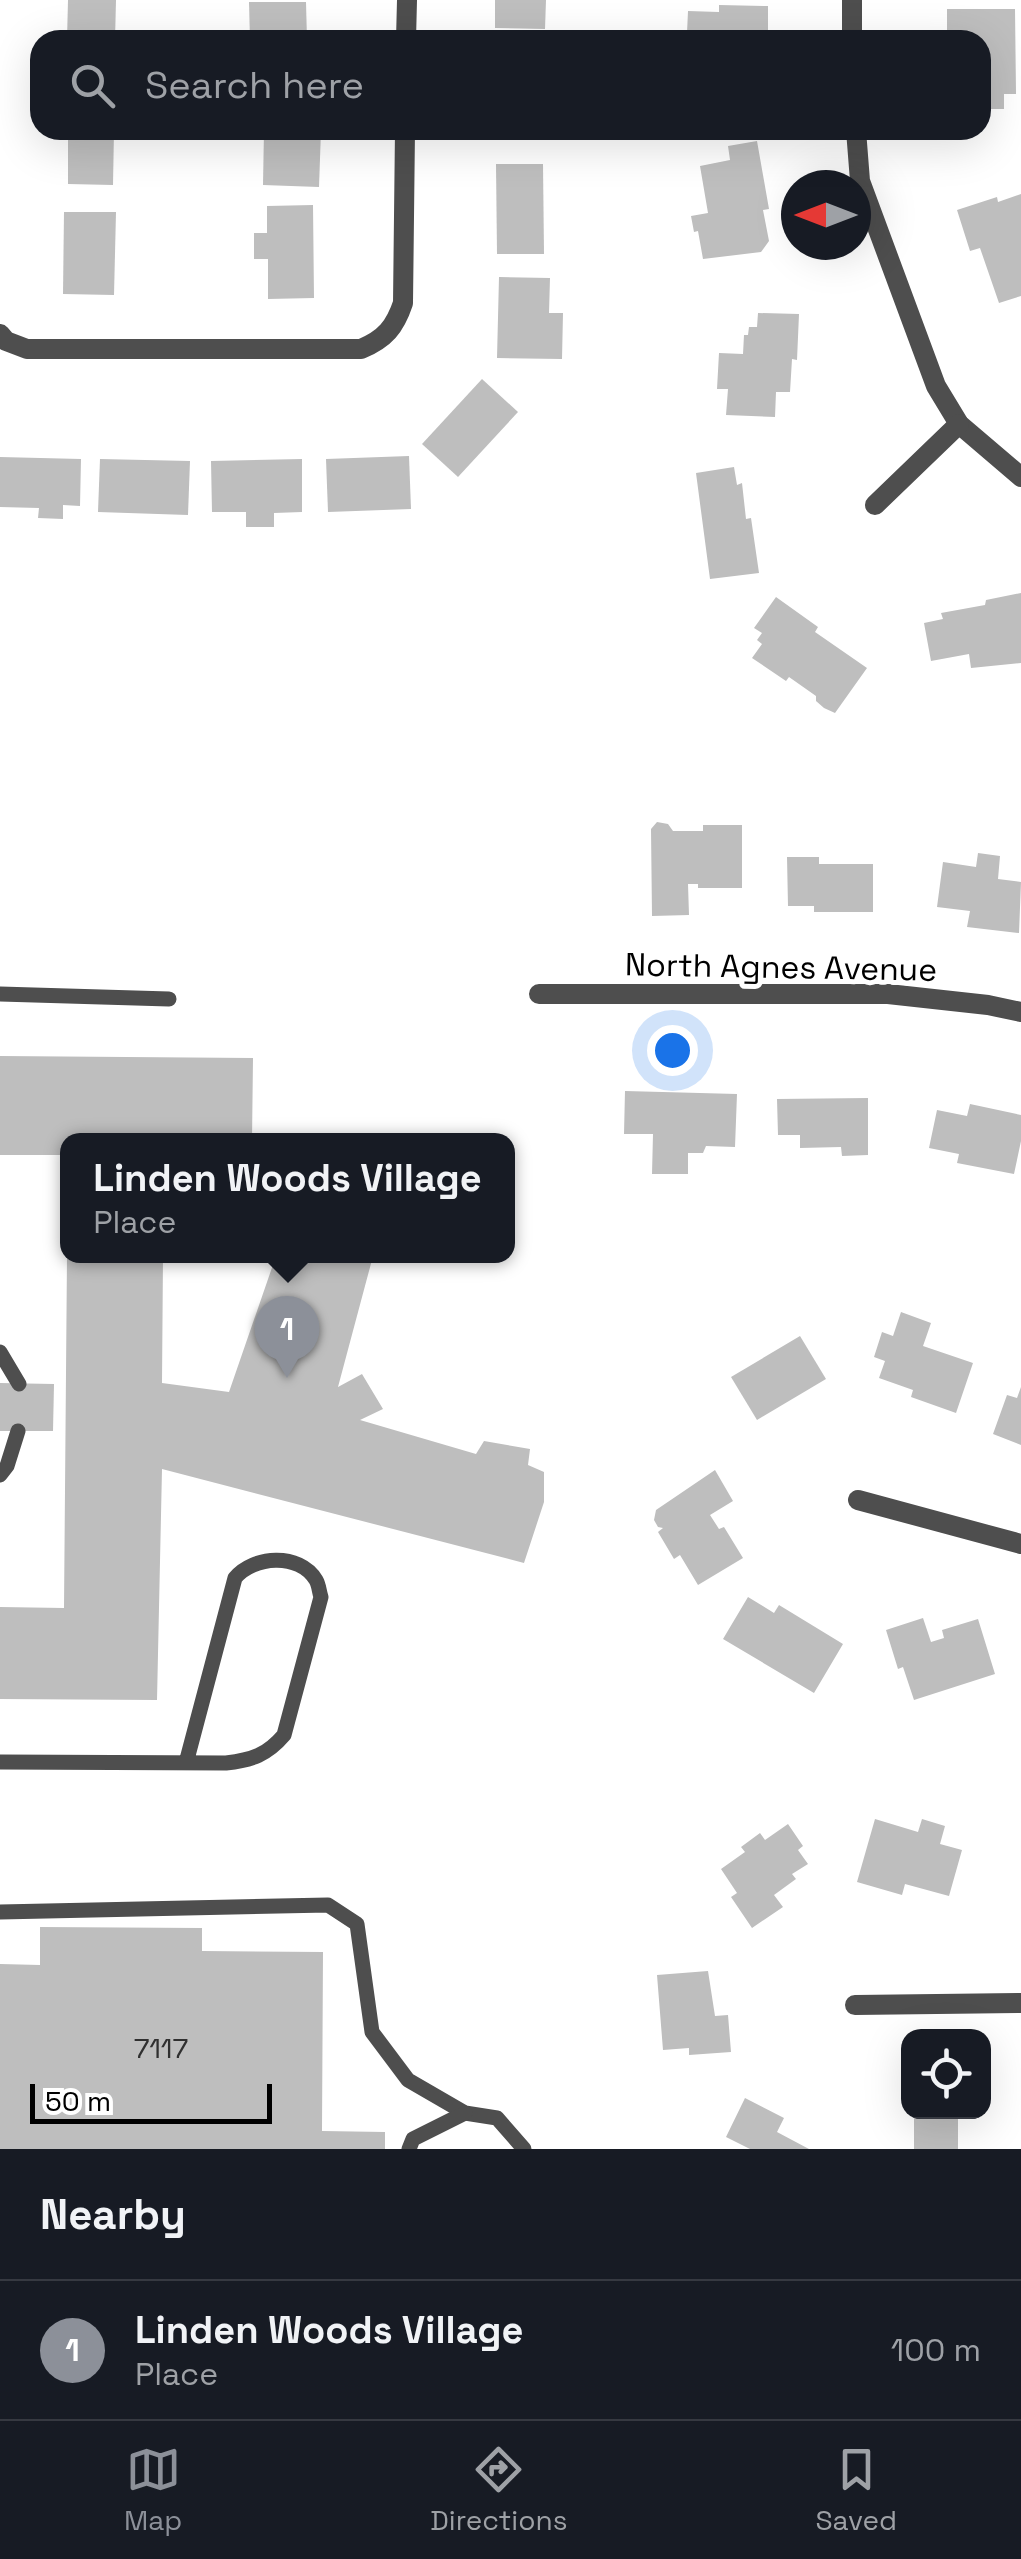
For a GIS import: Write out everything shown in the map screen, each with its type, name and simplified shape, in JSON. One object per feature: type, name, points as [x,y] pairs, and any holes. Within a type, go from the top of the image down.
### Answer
[{"type":"street","points":[[406,30],[407,0]]},
{"type":"street","points":[[852,0],[852,30]]},
{"type":"street","points":[[3,338],[27,349],[361,349],[379,341],[396,324],[403,303],[405,140]]},
{"type":"street","points":[[857,140],[860,180],[936,386],[959,424],[1021,477]]},
{"type":"street","points":[[875,505],[959,424]]},
{"type":"street","name":"North Agnes Avenue","points":[[540,994],[888,994],[1021,1012]]},
{"type":"street","points":[[858,1500],[1021,1544]]},
{"type":"street","points":[[855,2005],[1021,2004]]},
{"type":"lane","points":[[0,994],[169,999]]},
{"type":"lane","points":[[0,1352],[19,1384]]},
{"type":"lane","points":[[0,1475],[7,1466],[18,1431]]},
{"type":"lane","points":[[0,1762],[186,1763],[253,1760],[271,1750],[284,1734],[320,1596],[316,1580],[306,1570],[284,1561],[257,1561],[244,1567],[235,1578],[186,1763]]},
{"type":"lane","points":[[0,1912],[328,1905],[357,1924],[372,2032],[408,2080],[464,2113],[497,2118],[524,2149]]},
{"type":"lane","points":[[408,2149],[413,2139],[464,2113]]},
{"type":"building","points":[[68,0],[116,0],[115,30],[67,30]]},
{"type":"building","points":[[495,0],[546,0],[545,29],[495,28]]},
{"type":"building","points":[[249,2],[306,2],[307,30],[250,30]]},
{"type":"building","points":[[719,5],[768,6],[768,30],[687,30],[688,11],[719,12]]},
{"type":"building","points":[[947,9],[1015,9],[1016,94],[1004,94],[1004,109],[991,109],[991,30],[947,30]]},
{"type":"building","points":[[68,140],[114,140],[113,185],[68,184]]},
{"type":"building","points":[[264,140],[321,140],[319,187],[263,185]]},
{"type":"building","points":[[757,141],[769,209],[763,210],[769,241],[761,252],[703,259],[691,216],[708,213],[700,166],[730,160],[728,146]]},
{"type":"building","points":[[496,164],[543,164],[544,254],[497,254]]},
{"type":"building","points":[[1021,194],[1021,296],[999,303],[980,248],[970,251],[957,210]]},
{"type":"building","points":[[313,205],[314,298],[268,299],[268,259],[254,259],[254,233],[267,233],[267,206]]},
{"type":"building","points":[[64,212],[116,212],[114,295],[63,294]]},
{"type":"building","points":[[499,277],[550,278],[549,313],[563,313],[562,359],[497,358]]},
{"type":"building","points":[[758,313],[799,314],[797,360],[792,359],[790,392],[776,392],[775,417],[726,415],[728,389],[717,389],[719,353],[743,354],[744,335],[748,335],[749,327],[757,327]]},
{"type":"building","points":[[482,379],[518,412],[458,477],[422,444]]},
{"type":"building","points":[[409,456],[411,509],[328,512],[326,459]]},
{"type":"building","points":[[0,457],[81,459],[80,506],[63,505],[63,519],[38,518],[39,508],[0,507]]},
{"type":"building","points":[[100,459],[190,461],[188,515],[98,512]]},
{"type":"building","points":[[302,459],[302,512],[274,513],[274,527],[246,527],[246,512],[212,512],[211,461]]},
{"type":"building","points":[[734,467],[737,485],[742,483],[746,519],[751,518],[759,573],[710,579],[696,473]]},
{"type":"building","points":[[1021,593],[1021,663],[971,668],[969,654],[931,661],[924,623],[943,619],[941,613]]},
{"type":"building","points":[[776,597],[818,627],[815,632],[867,668],[835,713],[789,677],[786,681],[752,658],[762,644],[757,640],[762,633],[754,628]]},
{"type":"building","points":[[657,822],[668,824],[673,831],[703,831],[703,825],[742,825],[742,888],[698,888],[698,884],[688,884],[689,915],[652,916],[651,829]]},
{"type":"building","points":[[978,853],[1000,856],[998,879],[1021,882],[1019,933],[967,927],[970,911],[937,907],[943,862],[976,867]]},
{"type":"building","points":[[787,857],[819,857],[819,864],[873,864],[873,912],[814,912],[814,906],[788,906]]},
{"type":"building","points":[[0,1056],[253,1058],[252,1133],[60,1133],[60,1155],[0,1155]]},
{"type":"building","points":[[625,1091],[737,1094],[735,1147],[706,1146],[703,1153],[688,1153],[688,1174],[652,1174],[653,1134],[624,1134]]},
{"type":"building","points":[[868,1098],[868,1155],[842,1156],[841,1147],[800,1148],[800,1135],[778,1135],[777,1099]]},
{"type":"building","points":[[970,1104],[1021,1115],[1021,1141],[1014,1174],[957,1163],[959,1154],[929,1148],[937,1110],[967,1116]]},
{"type":"building","points":[[67,1263],[163,1263],[162,1383],[229,1392],[274,1263],[371,1263],[338,1387],[362,1374],[383,1409],[360,1420],[476,1454],[484,1441],[530,1449],[528,1465],[544,1472],[544,1502],[524,1563],[162,1469],[157,1700],[0,1699],[0,1607],[64,1608]]},
{"type":"building","points":[[901,1312],[931,1323],[923,1346],[973,1363],[956,1413],[911,1397],[913,1390],[879,1378],[885,1361],[874,1357],[882,1332],[893,1336]]},
{"type":"building","points":[[800,1336],[826,1379],[757,1420],[731,1377]]},
{"type":"building","points":[[0,1383],[54,1384],[53,1431],[0,1431]]},
{"type":"building","points":[[1021,1387],[1021,1445],[993,1434],[1007,1395],[1017,1398]]},
{"type":"building","points":[[715,1470],[733,1501],[710,1515],[719,1529],[724,1527],[743,1558],[698,1585],[680,1555],[674,1559],[658,1532],[663,1528],[654,1520],[656,1510]]},
{"type":"building","points":[[748,1597],[774,1613],[779,1605],[843,1644],[814,1693],[723,1639]]},
{"type":"building","points":[[923,1618],[931,1642],[944,1638],[942,1630],[978,1619],[995,1674],[914,1700],[903,1667],[898,1669],[886,1630]]},
{"type":"building","points":[[875,1819],[918,1832],[922,1819],[945,1826],[940,1844],[962,1850],[949,1896],[905,1884],[902,1895],[857,1882]]},
{"type":"building","points":[[788,1824],[803,1846],[798,1850],[808,1864],[792,1874],[796,1879],[774,1895],[783,1907],[752,1928],[731,1897],[737,1893],[721,1869],[745,1852],[741,1847],[760,1833],[765,1840]]},
{"type":"building","points":[[40,1927],[202,1928],[202,1951],[323,1952],[322,2131],[385,2132],[385,2149],[0,2149],[0,1964],[40,1965]]},
{"type":"building","points":[[708,1971],[715,2016],[728,2015],[731,2052],[689,2055],[689,2048],[663,2050],[657,1975]]},
{"type":"building","points":[[745,2098],[784,2118],[777,2132],[809,2149],[750,2149],[726,2137]]},
{"type":"building","points":[[914,2119],[958,2119],[958,2149],[914,2149]]},
{"type":"place","name":"Linden Woods Village","points":[[287,1378]]}]
